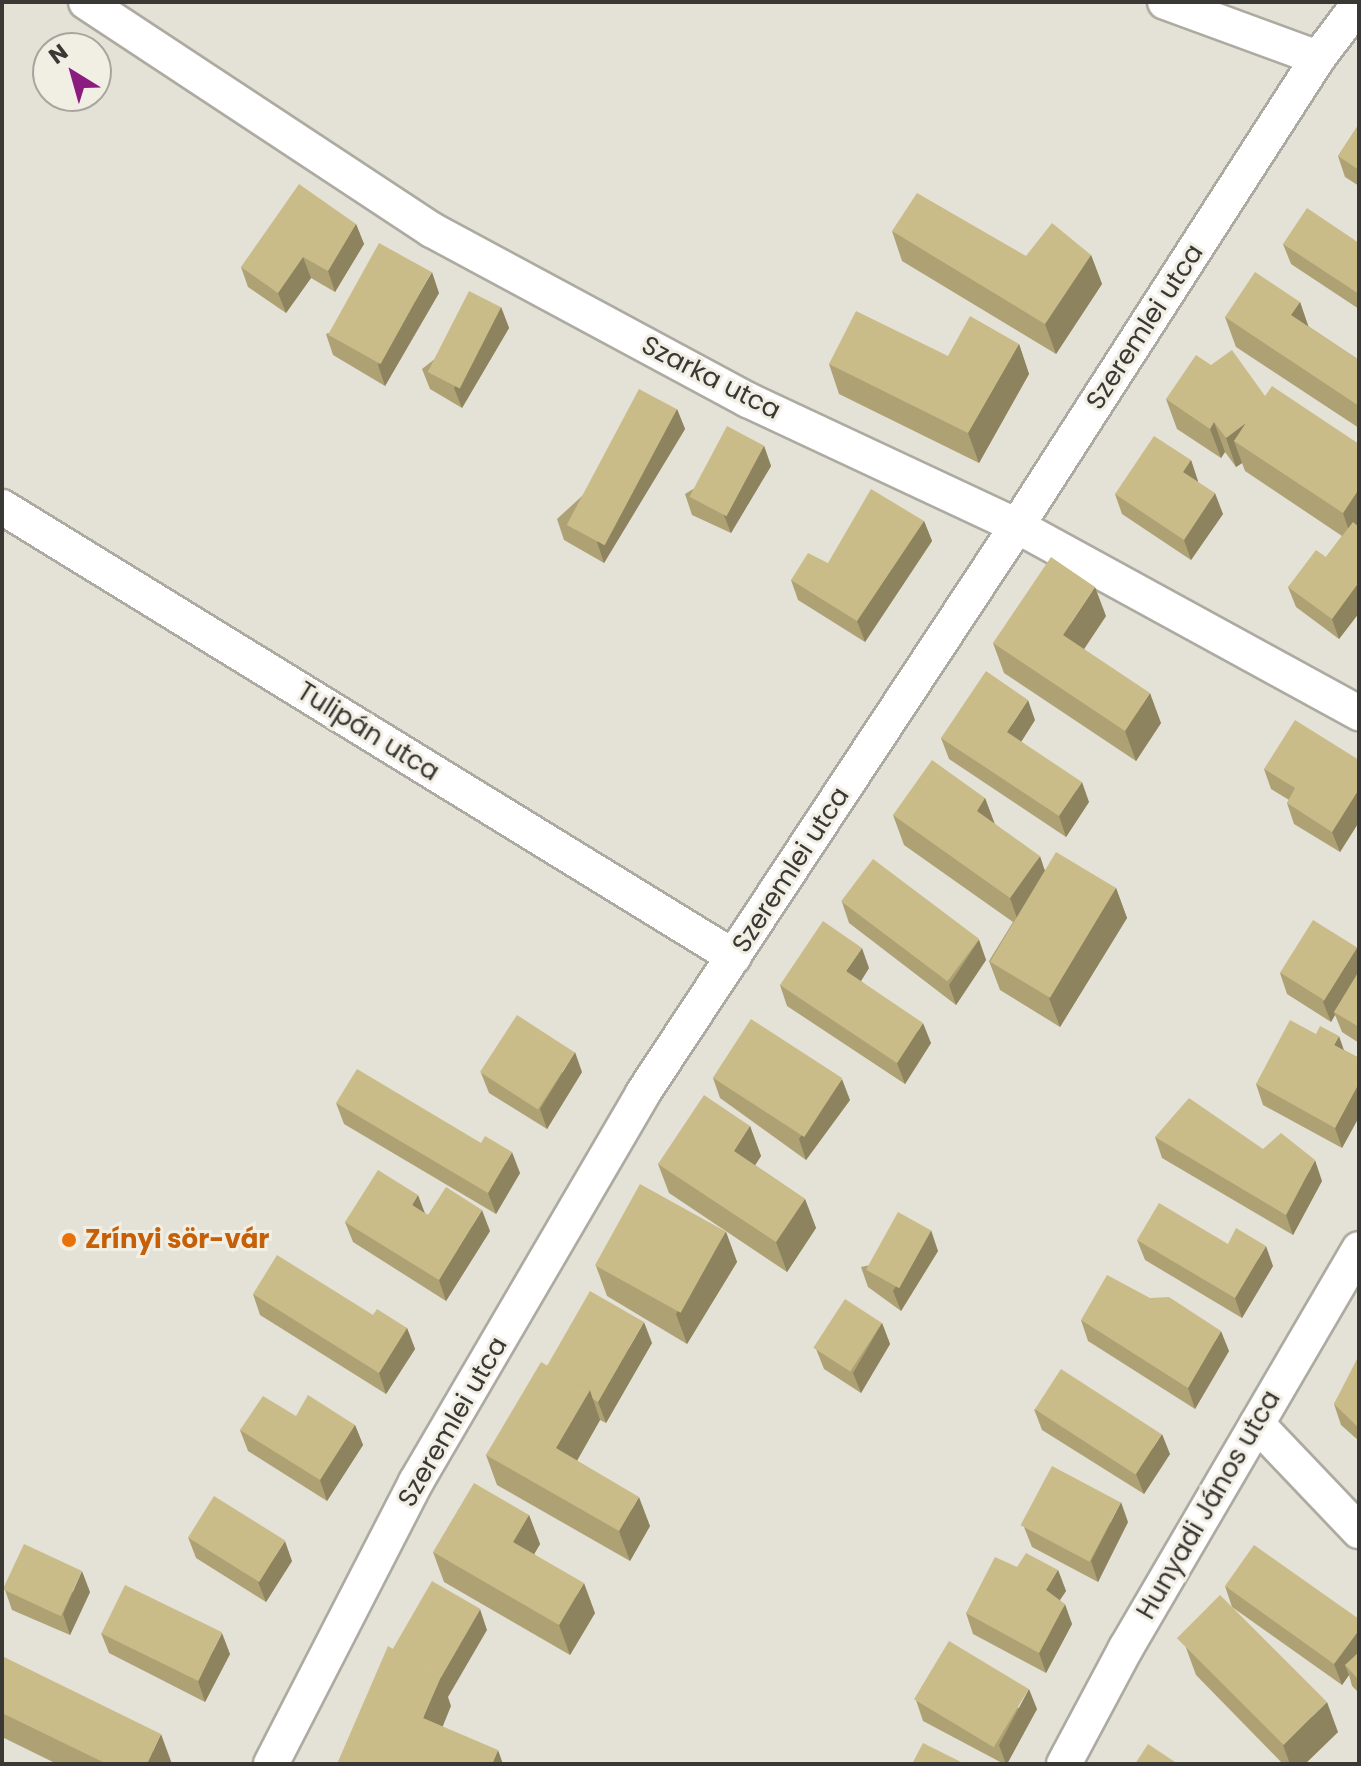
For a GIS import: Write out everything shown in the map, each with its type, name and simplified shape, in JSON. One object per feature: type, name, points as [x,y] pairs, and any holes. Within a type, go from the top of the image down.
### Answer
[{"type":"street","name":"Szarka utca","points":[[86,2],[432,230],[748,400],[1017,526],[1359,713]]},
{"type":"street","points":[[1165,2],[1318,58]]},
{"type":"street","name":"Szeremlei utca","points":[[271,1764],[416,1482],[643,1093],[1017,526],[1318,58],[1359,4]]},
{"type":"street","name":"Tulipán utca","points":[[2,507],[734,957]]},
{"type":"street","name":"Hunyadi János utca","points":[[1064,1764],[1126,1648],[1359,1249]]},
{"type":"street","points":[[1257,1424],[1359,1531]]},
{"type":"building","points":[[1359,124],[1359,170],[1338,156]]},
{"type":"building","points":[[299,184],[356,224],[328,271],[303,257],[278,293],[241,267]]},
{"type":"building","points":[[917,193],[1026,256],[1052,223],[1091,255],[1045,324],[892,231]]},
{"type":"building","points":[[1307,208],[1359,243],[1359,294],[1283,244]]},
{"type":"building","points":[[379,243],[431,272],[381,364],[328,335]]},
{"type":"building","points":[[1255,272],[1300,302],[1291,315],[1359,360],[1359,406],[1225,317]]},
{"type":"building","points":[[469,291],[501,307],[460,388],[428,372]]},
{"type":"building","points":[[856,311],[948,356],[970,316],[1019,344],[968,433],[829,364]]},
{"type":"building","points":[[1232,350],[1265,396],[1272,386],[1359,444],[1359,489],[1343,513],[1234,441],[1246,423],[1226,438],[1214,422],[1210,429],[1166,399],[1196,355],[1211,365]]},
{"type":"building","points":[[639,389],[677,409],[605,545],[567,525]]},
{"type":"building","points":[[727,426],[764,446],[727,516],[689,497]]},
{"type":"building","points":[[1154,436],[1191,460],[1183,472],[1215,493],[1184,540],[1115,494]]},
{"type":"building","points":[[871,489],[924,521],[857,621],[791,580],[808,553],[828,563]]},
{"type":"building","points":[[1353,522],[1359,527],[1359,582],[1332,619],[1288,587],[1316,550],[1326,557]]},
{"type":"building","points":[[1051,557],[1095,587],[1063,635],[1150,693],[1125,731],[993,643]]},
{"type":"building","points":[[986,671],[1028,700],[1007,732],[1082,782],[1059,816],[941,738]]},
{"type":"building","points":[[1295,720],[1359,760],[1359,789],[1332,832],[1287,803],[1295,788],[1264,769]]},
{"type":"building","points":[[932,760],[985,798],[977,811],[1040,856],[1010,898],[893,815]]},
{"type":"building","points":[[1056,852],[1116,888],[1050,998],[990,962]]},
{"type":"building","points":[[873,859],[979,939],[947,981],[841,901]]},
{"type":"building","points":[[1313,920],[1357,948],[1324,1000],[1280,973]]},
{"type":"building","points":[[823,921],[862,948],[846,971],[923,1023],[897,1063],[780,985]]},
{"type":"building","points":[[1359,971],[1359,1027],[1334,1012]]},
{"type":"building","points":[[517,1015],[575,1053],[538,1110],[480,1072]]},
{"type":"building","points":[[751,1019],[842,1078],[804,1137],[713,1078]]},
{"type":"building","points":[[1290,1020],[1316,1034],[1320,1026],[1339,1036],[1334,1045],[1359,1058],[1359,1083],[1335,1128],[1256,1084]]},
{"type":"building","points":[[357,1069],[481,1143],[485,1136],[512,1152],[488,1193],[336,1103]]},
{"type":"building","points":[[704,1095],[750,1126],[734,1151],[805,1199],[776,1242],[658,1164]]},
{"type":"building","points":[[1189,1098],[1263,1149],[1281,1133],[1315,1160],[1286,1215],[1155,1137]]},
{"type":"building","points":[[378,1170],[418,1195],[412,1205],[428,1215],[446,1187],[482,1210],[439,1280],[345,1222]]},
{"type":"building","points":[[640,1184],[726,1232],[681,1313],[595,1265]]},
{"type":"building","points":[[1159,1203],[1228,1244],[1236,1228],[1266,1246],[1235,1298],[1137,1240]]},
{"type":"building","points":[[898,1212],[931,1230],[899,1288],[866,1270]]},
{"type":"building","points":[[277,1255],[373,1315],[377,1309],[407,1328],[379,1373],[253,1294]]},
{"type":"building","points":[[1107,1275],[1150,1298],[1169,1297],[1221,1331],[1188,1388],[1081,1320]]},
{"type":"building","points":[[590,1291],[644,1322],[598,1402],[593,1399],[590,1390],[547,1366]]},
{"type":"building","points":[[845,1299],[882,1323],[850,1372],[813,1348]]},
{"type":"building","points":[[1359,1359],[1359,1428],[1334,1404]]},
{"type":"building","points":[[541,1362],[590,1390],[556,1448],[639,1497],[619,1531],[486,1455]]},
{"type":"building","points":[[1061,1369],[1162,1434],[1135,1475],[1035,1409]]},
{"type":"building","points":[[308,1395],[355,1425],[320,1480],[240,1430],[263,1396],[296,1416]]},
{"type":"building","points":[[1052,1466],[1121,1503],[1089,1562],[1021,1525]]},
{"type":"building","points":[[474,1483],[529,1515],[513,1542],[584,1583],[559,1625],[433,1552]]},
{"type":"building","points":[[214,1496],[285,1541],[259,1582],[188,1538]]},
{"type":"building","points":[[24,1544],[82,1571],[61,1616],[3,1589]]},
{"type":"building","points":[[1254,1545],[1359,1619],[1359,1630],[1334,1664],[1225,1586]]},
{"type":"building","points":[[1026,1553],[1058,1570],[1046,1590],[1065,1604],[1039,1653],[966,1613],[995,1557],[1017,1567]]},
{"type":"building","points":[[432,1581],[480,1609],[441,1677],[392,1649]]},
{"type":"building","points":[[125,1585],[222,1632],[198,1681],[101,1634]]},
{"type":"building","points":[[1220,1595],[1327,1702],[1284,1745],[1177,1638]]},
{"type":"building","points":[[949,1641],[1029,1689],[994,1747],[914,1699]]},
{"type":"building","points":[[388,1646],[441,1677],[423,1718],[498,1750],[492,1764],[337,1764]]},
{"type":"building","points":[[1359,1652],[1359,1680],[1345,1665]]},
{"type":"building","points":[[2,1656],[161,1734],[147,1764],[107,1764],[2,1713]]},
{"type":"building","points":[[923,1743],[965,1764],[912,1764]]},
{"type":"building","points":[[1148,1744],[1178,1764],[1135,1764]]},
{"type":"place","name":"Zrínyi sör-vár","points":[[69,1240]]}]
